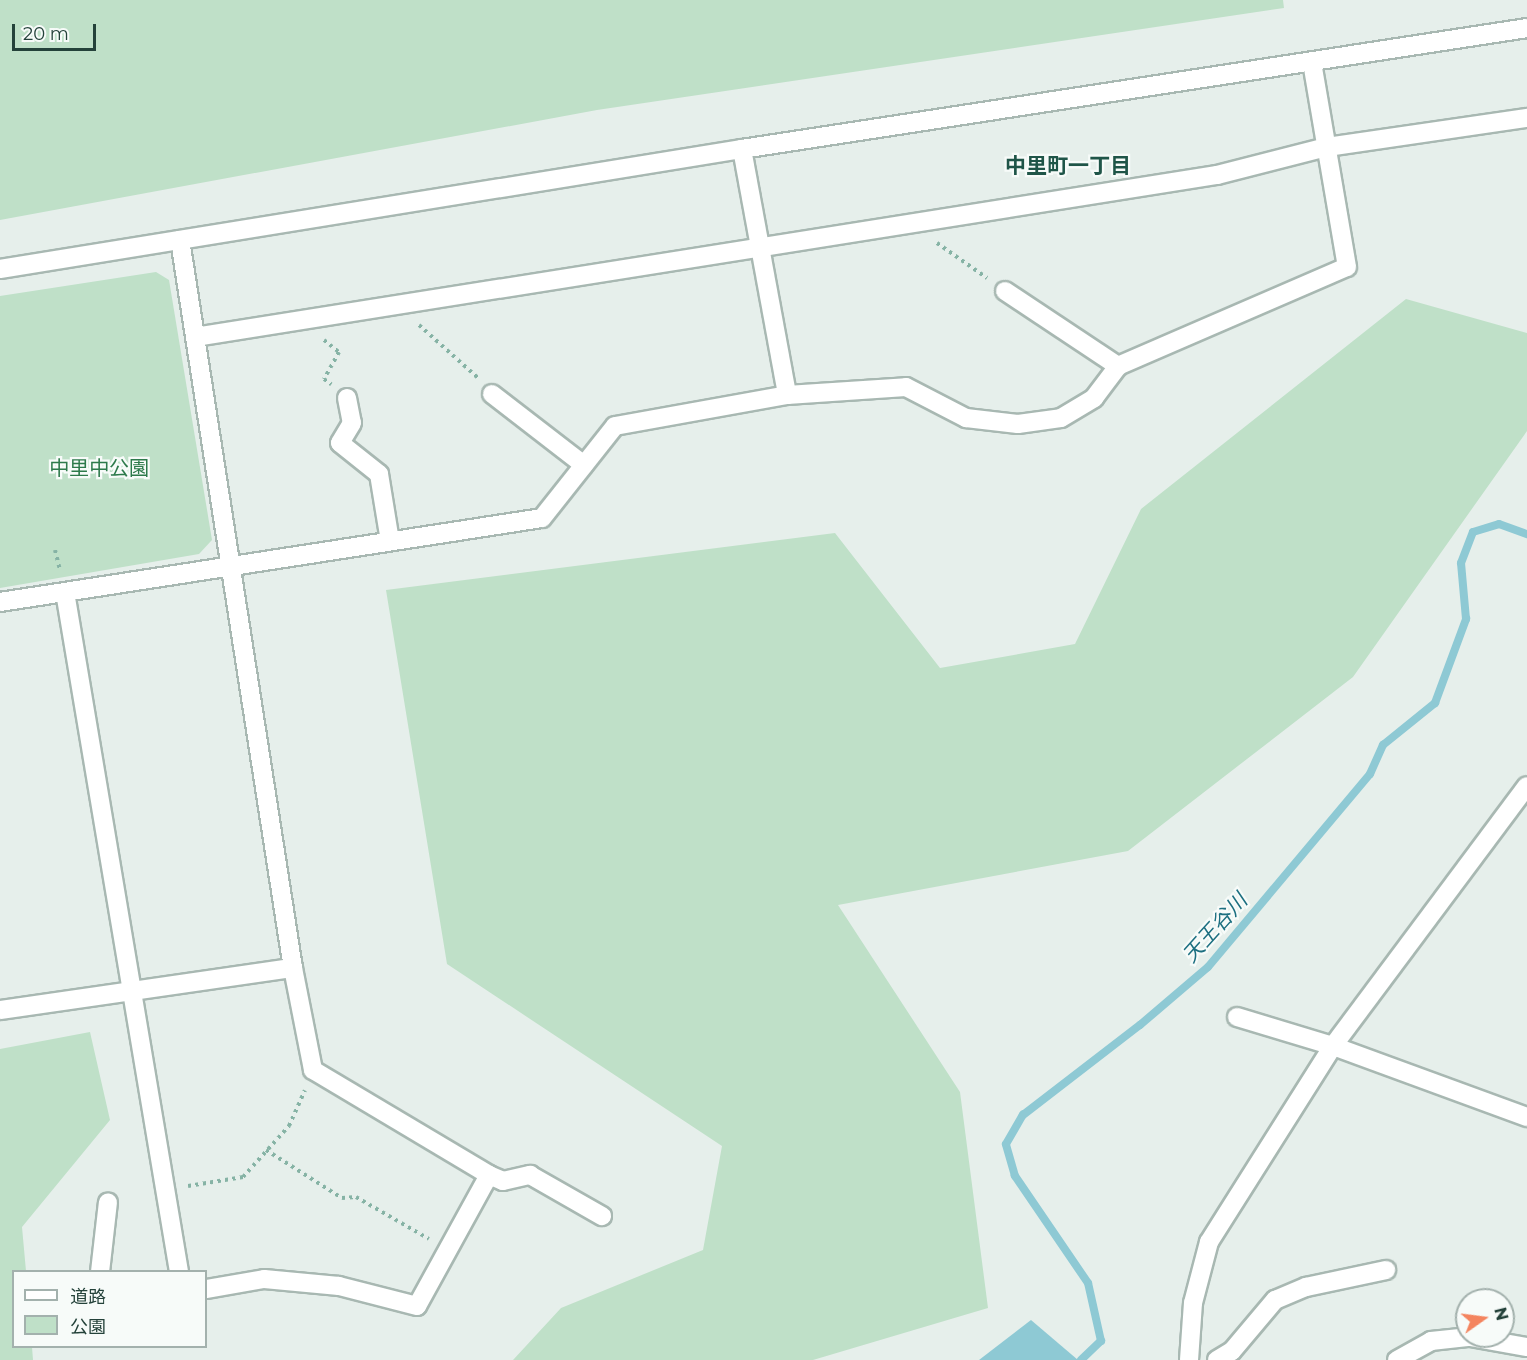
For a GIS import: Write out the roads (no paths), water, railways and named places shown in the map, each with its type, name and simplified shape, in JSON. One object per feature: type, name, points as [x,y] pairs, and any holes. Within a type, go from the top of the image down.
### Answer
[{"type":"street","points":[[0,268],[742,148],[1527,28]]},
{"type":"street","points":[[0,602],[542,518],[615,426],[787,395],[906,387],[966,418],[1018,424],[1061,418],[1094,398],[1118,366],[1347,267],[1312,62]]},
{"type":"street","points":[[195,337],[1217,175],[1327,147],[1527,118]]},
{"type":"street","points":[[742,148],[787,395]]},
{"type":"street","points":[[180,240],[293,968],[313,1070],[489,1175],[503,1181],[530,1175],[602,1216]]},
{"type":"street","points":[[1005,291],[1118,366]]},
{"type":"street","points":[[492,394],[584,465]]},
{"type":"street","points":[[347,398],[352,423],[340,443],[379,474],[390,541]]},
{"type":"street","points":[[65,592],[179,1270]]},
{"type":"street","points":[[1189,1360],[1194,1303],[1209,1242],[1333,1046],[1527,786]]},
{"type":"street","points":[[0,1010],[293,968]]},
{"type":"street","points":[[1237,1017],[1333,1046],[1527,1117]]},
{"type":"street","points":[[207,1288],[264,1279],[339,1286],[417,1306],[489,1175]]},
{"type":"street","points":[[103,1270],[108,1202]]},
{"type":"street","points":[[1217,1360],[1232,1351],[1275,1300],[1306,1287],[1386,1270]]},
{"type":"street","points":[[1397,1360],[1431,1341],[1470,1337],[1527,1347]]},
{"type":"water","points":[[1031,1320],[1078,1360],[979,1360]]},
{"type":"waterway","name":"天王谷川","points":[[1081,1360],[1101,1341],[1088,1283],[1015,1176],[1006,1144],[1023,1115],[1140,1025],[1208,967],[1370,774],[1383,745],[1435,703],[1466,619],[1461,563],[1473,532],[1499,524],[1527,534]]},
{"type":"district","name":"中里町一丁目","points":[[1068,166]]},
{"type":"park label","name":"中里中公園","points":[[99,468]]}]
